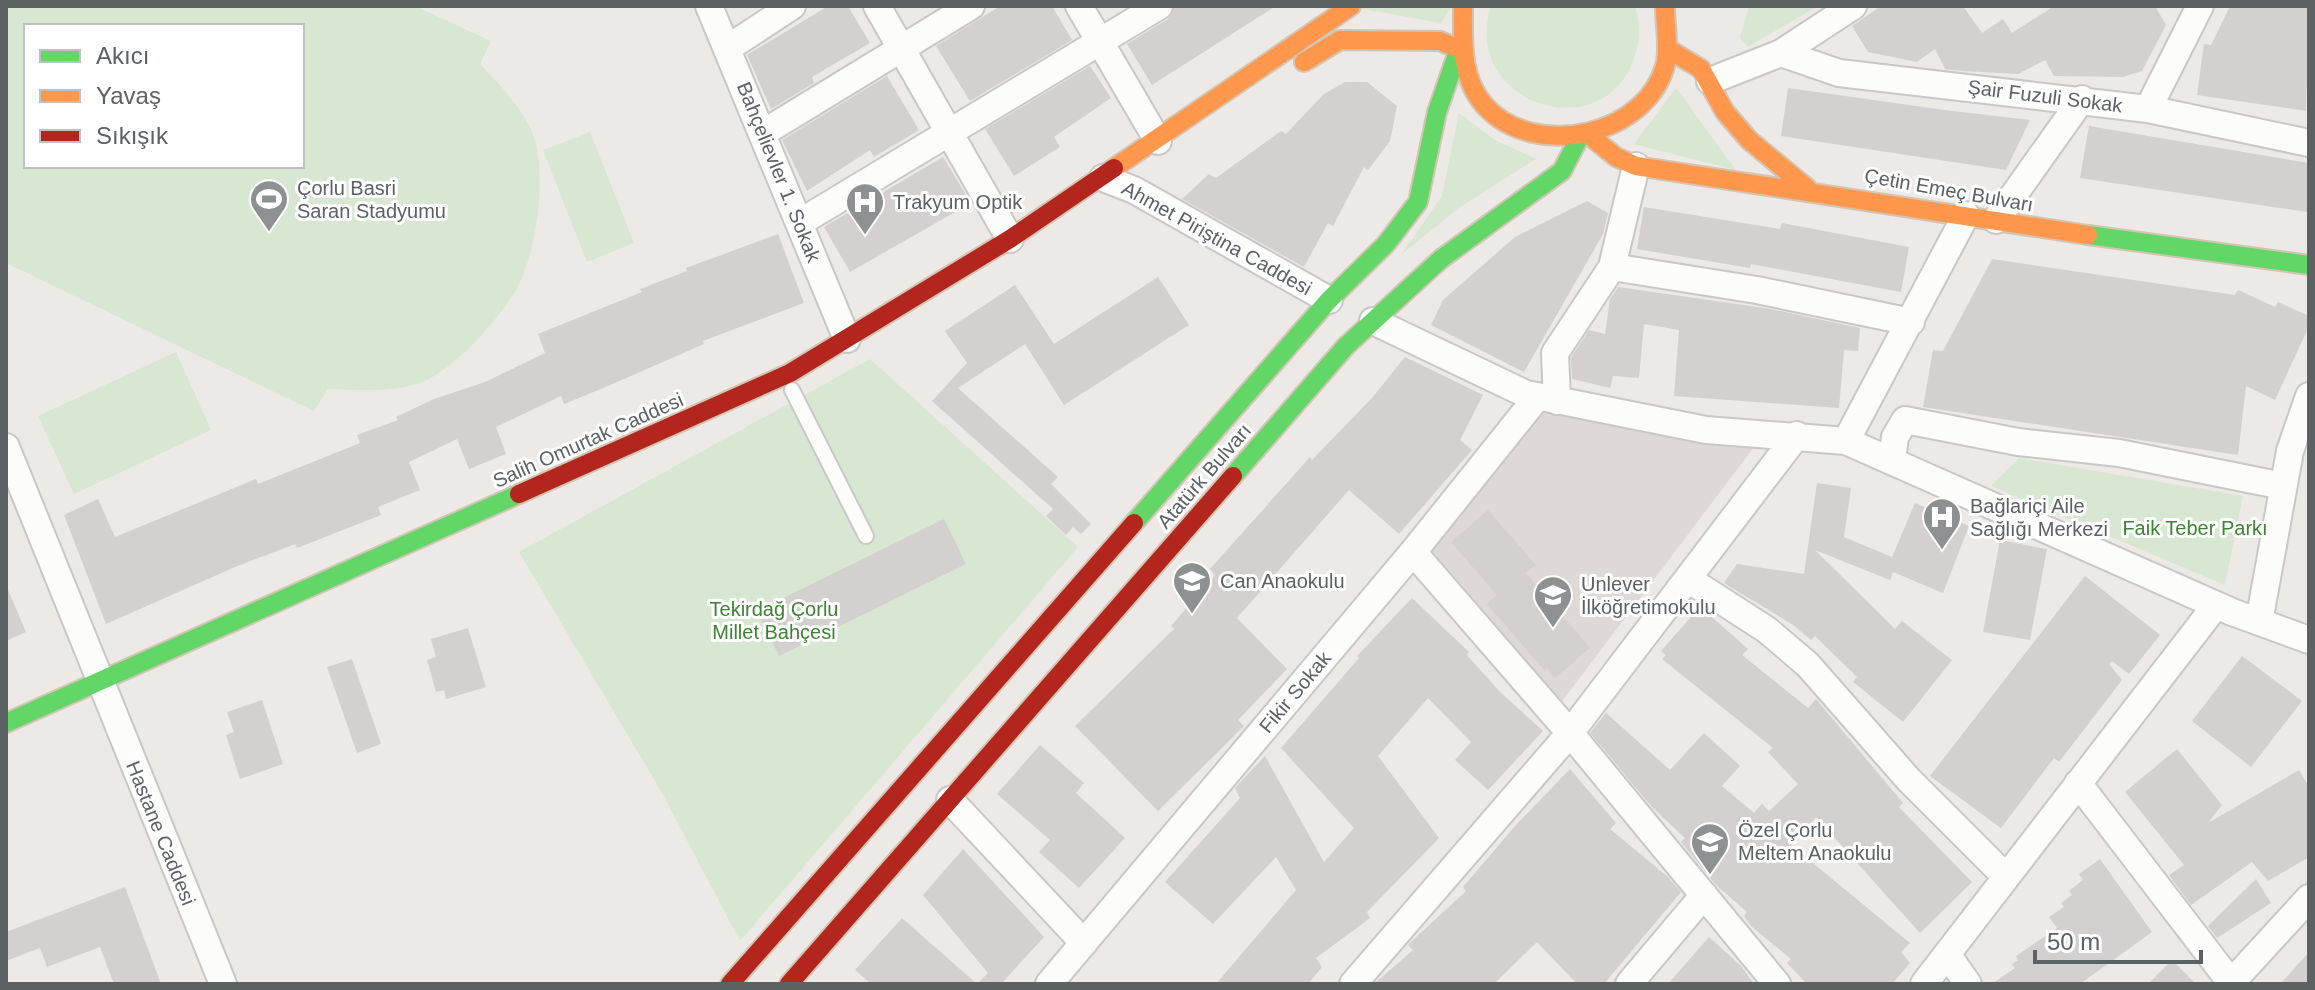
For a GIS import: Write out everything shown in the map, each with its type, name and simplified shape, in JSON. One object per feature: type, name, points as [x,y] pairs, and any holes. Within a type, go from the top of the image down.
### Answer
[{"type":"main road","name":"Salih Omurtak Caddesi","points":[[6,723],[790,373],[1010,239],[1158,141],[1351,6]]},
{"type":"main road","points":[[1463,6],[1459,49],[1467,75],[1481,99],[1500,118],[1524,132],[1551,139],[1584,137],[1613,127],[1633,113],[1655,83],[1668,42],[1683,16]]},
{"type":"main road","points":[[1665,6],[1668,42],[1701,69],[1725,112],[1749,140],[1808,188]]},
{"type":"main road","name":"Salih Omurtak Caddesi","points":[[1158,141],[1268,84],[1340,40],[1440,41],[1459,49]]},
{"type":"main road","name":"Atatürk Bulvarı","points":[[730,984],[1329,300],[1386,244],[1418,202],[1437,112],[1459,49]]},
{"type":"main road","name":"Atatürk Bulvarı","points":[[789,984],[1346,346],[1441,259],[1562,171],[1584,137]]},
{"type":"main road","name":"Çetin Emeç Bulvarı","points":[[1584,137],[1636,166],[1808,188],[2158,248],[2309,265]]},
{"type":"street","name":"Bahçelievler 1. Sokak","points":[[709,6],[847,339]]},
{"type":"street","points":[[728,48],[792,6]]},
{"type":"street","points":[[877,6],[1010,239]]},
{"type":"street","points":[[763,133],[971,6]]},
{"type":"street","points":[[1079,6],[1158,141]]},
{"type":"street","points":[[799,223],[1159,6]]},
{"type":"street","points":[[1710,81],[1781,53],[1853,6]]},
{"type":"street","points":[[2148,109],[2200,6]]},
{"type":"street","name":"Şair Fuzuli Sokak","points":[[1781,53],[1839,73],[2082,99],[2148,109],[2309,143]]},
{"type":"street","points":[[1996,220],[2082,99]]},
{"type":"street","points":[[1636,166],[1612,267],[1757,290],[1911,322]]},
{"type":"street","name":"Ahmet Piriştina Caddesi","points":[[1103,178],[1134,190],[1329,300]]},
{"type":"street","points":[[1846,441],[1966,215]]},
{"type":"street","name":"Fikir Sokak","points":[[1053,983],[1540,397],[1555,353],[1612,267]]},
{"type":"street","points":[[1373,321],[1540,397],[1706,430],[1846,441],[2216,605],[2309,640]]},
{"type":"street","points":[[1886,368],[1889,411],[1905,420],[2018,442],[2119,453],[2283,486]]},
{"type":"street","points":[[2259,622],[2283,486],[2300,454],[2309,396]]},
{"type":"street","points":[[1892,460],[1895,437],[1905,420]]},
{"type":"street","points":[[1353,984],[1570,733],[1797,435]]},
{"type":"street","name":"Hastane Caddesi","points":[[6,447],[223,984]]},
{"type":"street","points":[[1413,552],[1570,733],[1777,984]]},
{"type":"street","points":[[1688,579],[1767,630],[1808,665],[1909,780],[2006,877]]},
{"type":"street","points":[[1924,984],[2216,605]]},
{"type":"street","points":[[2078,783],[2231,984],[2309,898]]},
{"type":"street","points":[[950,800],[1084,943]]},
{"type":"street","points":[[1629,984],[1704,895]]},
{"type":"street","points":[[1947,954],[1968,984]]},
{"type":"lane","points":[[792,390],[866,536]]},
{"type":"shaded area","name":"Unlever İlköğretimokulu","points":[[1545,406],[1754,447],[1557,708],[1421,551]]},
{"type":"green space","name":"Çorlu Basri Saran Stadyumu","points":[[6,6],[415,6],[491,41],[480,64],[522,113],[534,137],[539,164],[538,213],[532,245],[517,288],[482,335],[438,374],[414,385],[389,389],[328,389],[314,411],[6,263]]},
{"type":"green space","points":[[1452,6],[1441,23],[1357,8]]},
{"type":"green space","points":[[1491,6],[1635,6],[1639,33],[1634,59],[1617,87],[1593,103],[1566,108],[1538,103],[1514,89],[1496,68],[1487,40]]},
{"type":"green space","points":[[1749,6],[1818,6],[1748,47],[1740,38]]},
{"type":"green space","points":[[1676,88],[1736,170],[1634,144]]},
{"type":"green space","points":[[1459,113],[1495,140],[1536,159],[1457,209],[1401,255],[1442,196]]},
{"type":"green space","points":[[590,132],[634,243],[587,262],[543,150]]},
{"type":"green space","points":[[176,352],[211,430],[74,494],[38,416]]},
{"type":"green space","name":"Tekirdağ Çorlu Millet Bahçesi","points":[[870,359],[1078,547],[740,941],[661,791],[519,552]]},
{"type":"green space","name":"Faik Teber Parkı","points":[[2019,458],[2243,496],[2225,585],[1991,486]]},
{"type":"building","points":[[828,6],[848,6],[870,43],[812,77],[814,83],[771,109],[747,55]]},
{"type":"building","points":[[1000,6],[1052,6],[1072,40],[970,101],[936,46]]},
{"type":"building","points":[[1175,6],[1276,6],[1152,85],[1127,44],[1168,19]]},
{"type":"building","points":[[1881,6],[1963,6],[1982,33],[2003,19],[2012,33],[2054,6],[2155,6],[2166,25],[2142,71],[2122,77],[2054,76],[2045,60],[2018,74],[1964,71],[1945,69],[1935,49],[1917,62],[1868,52],[1852,26]]},
{"type":"building","points":[[2230,6],[2309,6],[2306,111],[2197,95],[2204,44],[2211,45]]},
{"type":"building","points":[[1090,66],[1111,98],[1054,137],[1060,147],[1014,176],[985,129]]},
{"type":"building","points":[[887,76],[919,130],[874,157],[870,150],[807,191],[782,140]]},
{"type":"building","points":[[1345,82],[1367,82],[1397,106],[1390,141],[1368,170],[1364,167],[1333,226],[1328,223],[1304,267],[1182,199],[1209,174],[1216,178],[1281,131],[1286,134],[1324,94]]},
{"type":"building","points":[[1788,88],[2030,120],[2006,170],[1781,136]]},
{"type":"building","points":[[2089,126],[2309,163],[2307,212],[2080,178]]},
{"type":"building","points":[[943,157],[971,203],[850,272],[824,227]]},
{"type":"building","points":[[1587,201],[1608,213],[1603,234],[1524,372],[1431,325],[1443,300],[1515,237]]},
{"type":"building","points":[[1644,207],[1780,229],[1782,223],[1909,247],[1901,292],[1751,264],[1750,268],[1637,249]]},
{"type":"building","points":[[778,234],[804,303],[703,341],[704,344],[564,404],[561,396],[496,427],[506,454],[469,469],[457,439],[409,462],[420,490],[378,507],[381,515],[297,548],[295,544],[235,567],[106,624],[64,515],[98,499],[115,537],[256,479],[258,484],[360,443],[357,435],[398,420],[396,417],[434,399],[485,382],[545,353],[538,334],[642,292],[640,289],[687,271],[686,268]]},
{"type":"building","points":[[1992,259],[2235,295],[2238,290],[2275,307],[2278,302],[2309,316],[2309,326],[2275,400],[2246,386],[2238,455],[1923,407],[1933,350],[1943,351]]},
{"type":"building","points":[[1158,277],[1189,325],[1064,405],[1025,344],[958,388],[1058,477],[1051,484],[1091,524],[1081,534],[1073,527],[1066,535],[1046,516],[1053,509],[932,401],[967,363],[945,331],[1015,285],[1054,344]]},
{"type":"building","points":[[1618,287],[1771,309],[1860,328],[1858,351],[1844,350],[1839,408],[1674,396],[1679,330],[1644,324],[1639,378],[1613,376],[1610,388],[1572,379],[1571,358],[1589,330],[1605,334],[1610,299]]},
{"type":"building","points":[[1405,357],[1483,395],[1460,440],[1472,450],[1399,534],[1349,490],[1237,618],[1287,669],[1238,720],[1244,726],[1158,811],[1075,726],[1174,629],[1171,626],[1215,575],[1210,569],[1310,457],[1312,460],[1372,398]]},
{"type":"building","points":[[1817,483],[1851,488],[1844,537],[1892,557],[1915,503],[1969,526],[1943,593],[1893,572],[1890,580],[1815,550],[1895,629],[1902,621],[1952,660],[1903,722],[1853,682],[1857,677],[1815,636],[1811,640],[1793,625],[1724,583],[1737,564],[1804,574]]},
{"type":"building","points":[[1488,510],[1536,565],[1526,573],[1590,648],[1555,678],[1546,667],[1544,670],[1487,604],[1497,595],[1451,542]]},
{"type":"building","points":[[944,519],[966,564],[779,656],[757,611]]},
{"type":"building","points":[[2000,540],[2047,549],[2030,640],[1983,632]]},
{"type":"building","points":[[2085,576],[2160,635],[2129,674],[2112,661],[2109,664],[2122,680],[2059,762],[2054,758],[2001,828],[1930,776]]},
{"type":"building","points":[[6,585],[26,632],[6,641]]},
{"type":"building","points":[[1412,598],[1469,652],[1467,655],[1500,692],[1543,731],[1488,790],[1455,760],[1471,742],[1428,698],[1378,756],[1439,838],[1367,912],[1370,918],[1316,958],[1322,967],[1308,984],[1216,984],[1296,890],[1276,857],[1213,924],[1165,882],[1240,798],[1235,788],[1265,756],[1324,862],[1354,828],[1281,748],[1359,658],[1357,656]]},
{"type":"building","points":[[1697,610],[1704,610],[1748,649],[1742,655],[1808,708],[1816,699],[1903,803],[1899,807],[1972,882],[1920,933],[1816,817],[1791,845],[1910,943],[1901,952],[1910,963],[1892,984],[1807,984],[1787,963],[1791,959],[1751,926],[1744,916],[1747,912],[1716,885],[1681,842],[1685,838],[1651,806],[1590,733],[1606,713],[1670,770],[1704,733],[1740,766],[1722,786],[1754,813],[1762,804],[1769,811],[1798,784],[1768,752],[1773,748],[1662,659],[1666,655],[1661,651]]},
{"type":"building","points":[[468,628],[486,687],[446,699],[444,690],[436,692],[427,660],[436,657],[431,639]]},
{"type":"building","points":[[2242,656],[2302,701],[2251,767],[2192,721]]},
{"type":"building","points":[[352,659],[381,744],[357,753],[327,667]]},
{"type":"building","points":[[262,700],[283,764],[240,779],[226,735],[234,732],[227,712]]},
{"type":"building","points":[[1040,745],[1084,783],[1076,793],[1125,838],[1079,888],[1039,852],[1050,840],[997,794]]},
{"type":"building","points":[[2177,749],[2222,805],[2208,823],[2299,770],[2309,787],[2309,857],[2268,881],[2252,862],[2191,905],[2169,875],[2184,865],[2125,792]]},
{"type":"building","points":[[1570,769],[1616,823],[1610,829],[1668,877],[1681,892],[1604,984],[1577,984],[1537,942],[1494,984],[1374,984],[1413,950],[1408,945],[1466,891],[1463,887],[1515,826]]},
{"type":"building","points":[[963,849],[1044,937],[1001,984],[977,984],[988,973],[923,895]]},
{"type":"building","points":[[2100,859],[2152,932],[2080,984],[1992,984],[2015,968],[2012,964],[2018,960],[2016,956],[2057,928],[2049,917],[2064,907],[2061,903],[2072,895],[2069,891],[2083,880],[2079,874]]},
{"type":"building","points":[[2256,879],[2271,903],[2217,938],[2208,926]]},
{"type":"building","points":[[125,887],[161,984],[114,984],[100,947],[47,967],[40,948],[6,961],[6,932]]},
{"type":"building","points":[[902,918],[977,984],[871,984],[855,970]]},
{"type":"building","points":[[1709,937],[1741,966],[1754,984],[1668,984]]},
{"type":"building","points":[[2309,952],[2309,984],[2280,984]]},
{"type":"building","points":[[2172,960],[2196,984],[2148,984]]},
{"type":"traffic: fast","points":[[1134,523],[1329,300],[1386,244],[1418,202],[1437,112],[1459,49]]},
{"type":"traffic: fast","points":[[1233,476],[1346,346],[1441,259],[1562,171],[1579,138]]},
{"type":"traffic: fast","points":[[2088,235],[2309,265]]},
{"type":"traffic: fast","points":[[6,723],[519,494]]},
{"type":"traffic: slow","points":[[1114,168],[1351,6]]},
{"type":"traffic: slow","points":[[1463,6],[1463,46],[1467,71],[1485,106],[1506,123],[1532,133],[1560,136],[1588,132],[1614,123],[1638,108],[1655,87],[1667,55],[1665,6]]},
{"type":"traffic: slow","points":[[1304,62],[1340,40],[1440,41],[1459,49]]},
{"type":"traffic: slow","points":[[1668,49],[1701,69],[1725,112],[1749,140],[1807,188]]},
{"type":"traffic: slow","points":[[1590,136],[1616,157],[1636,166],[2088,235]]},
{"type":"traffic: jam","points":[[519,494],[790,373],[1010,239],[1114,168]]},
{"type":"traffic: jam","points":[[789,984],[1233,476]]},
{"type":"traffic: jam","points":[[730,984],[1134,523]]},
{"type":"place","name":"Çorlu Basri Saran Stadyumu","points":[[269,233]]},
{"type":"place","name":"Trakyum Optik","points":[[865,236]]},
{"type":"place","name":"Bağlariçi Aile Sağlığı Merkezi","points":[[1942,551]]},
{"type":"place","name":"Can Anaokulu","points":[[1192,615]]},
{"type":"place","name":"Unlever İlköğretimokulu","points":[[1553,629]]},
{"type":"place","name":"Özel Çorlu Meltem Anaokulu","points":[[1710,876]]}]
